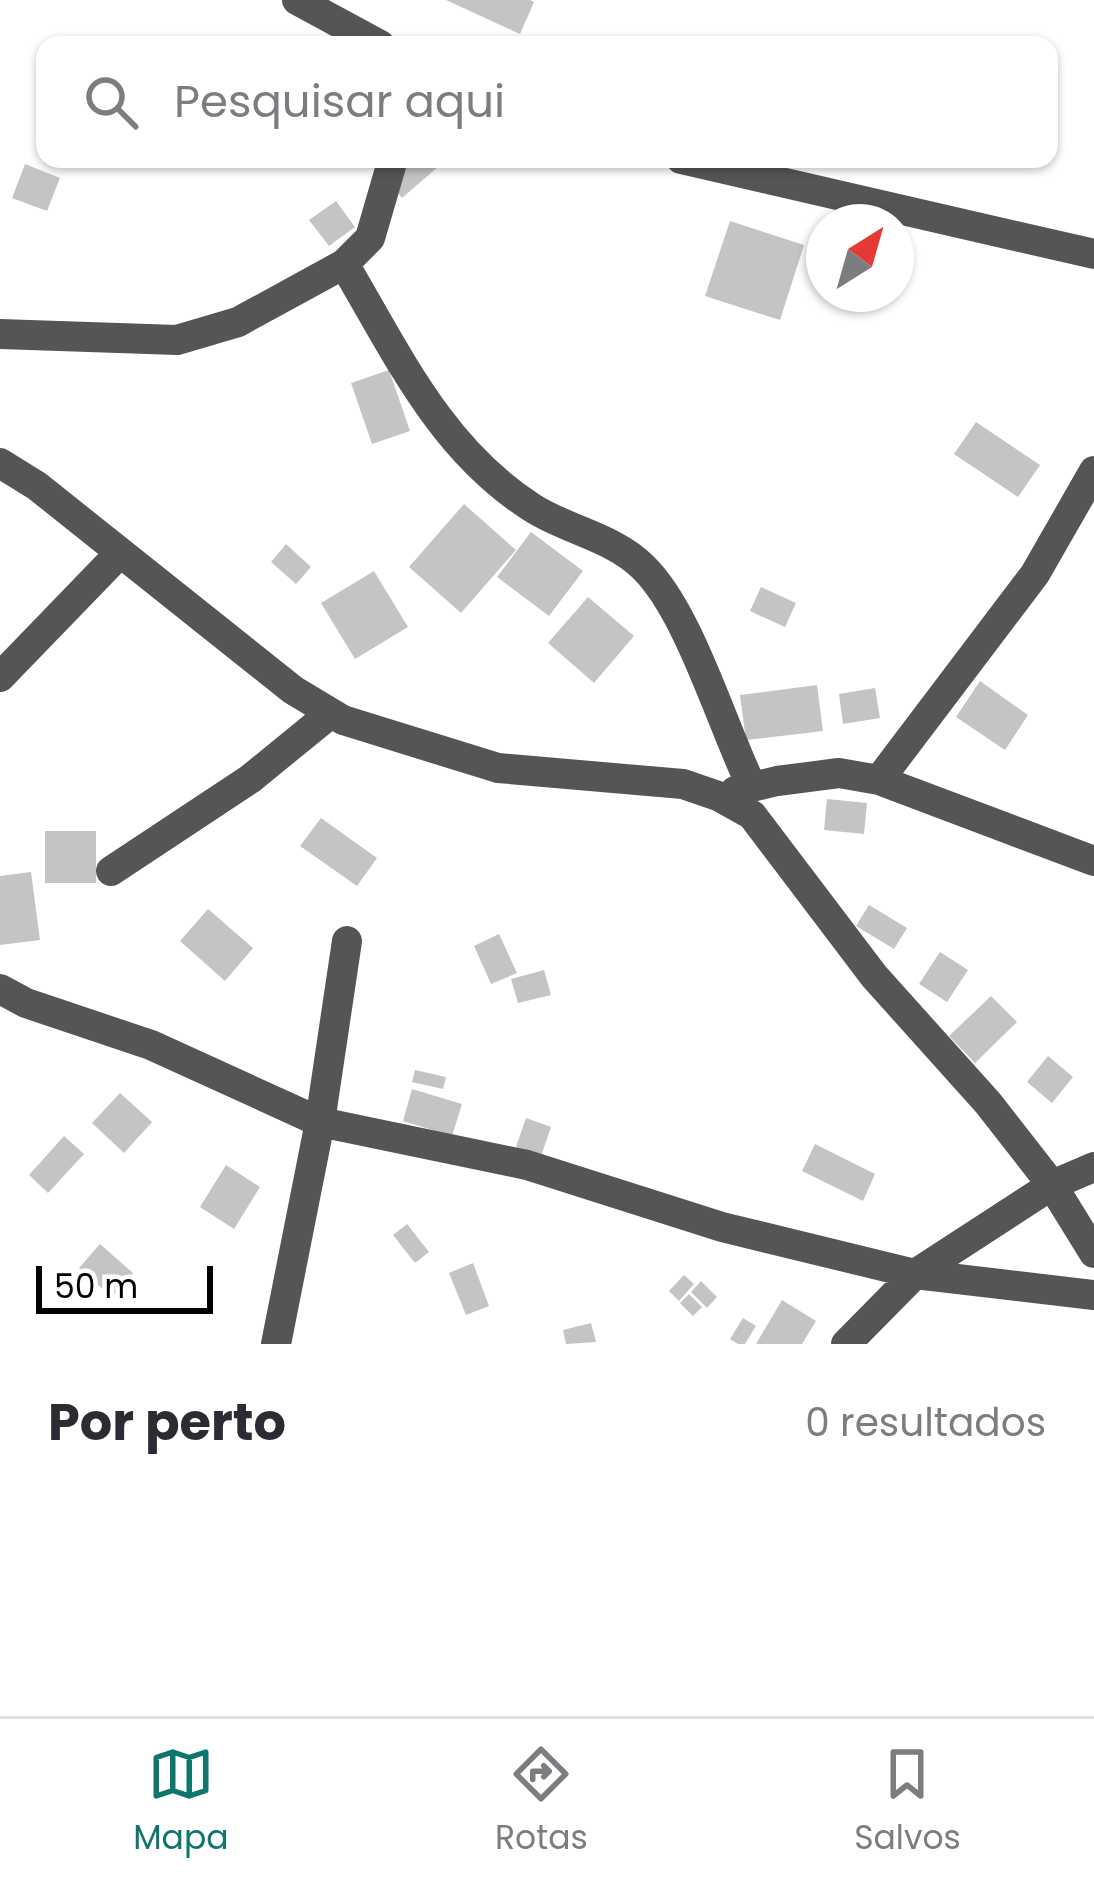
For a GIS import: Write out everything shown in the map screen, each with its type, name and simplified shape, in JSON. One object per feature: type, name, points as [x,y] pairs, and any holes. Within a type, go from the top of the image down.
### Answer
[{"type":"street","points":[[296,0],[363,36]]},
{"type":"street","points":[[0,334],[177,340],[238,322],[344,264],[370,238],[390,168]]},
{"type":"street","points":[[720,168],[1094,254]]},
{"type":"street","points":[[344,264],[447,435],[493,480],[535,510],[602,540],[643,566],[675,609],[752,787]]},
{"type":"street","points":[[0,463],[37,486],[293,690],[332,713],[498,768],[683,784],[752,815],[874,976],[988,1103],[1052,1185],[1094,1253]]},
{"type":"street","points":[[879,781],[1035,574],[1094,471]]},
{"type":"street","points":[[0,677],[120,553]]},
{"type":"street","points":[[111,871],[250,779],[332,713]]},
{"type":"street","points":[[718,796],[839,773],[879,781],[1094,861]]},
{"type":"street","points":[[276,1344],[320,1122],[347,941]]},
{"type":"street","points":[[0,989],[26,1003],[151,1045],[320,1122],[527,1166],[722,1227],[915,1274],[1094,1295]]},
{"type":"street","points":[[846,1344],[915,1274],[1052,1185],[1094,1168]]},
{"type":"building","points":[[446,0],[530,0],[534,2],[520,34]]},
{"type":"building","points":[[25,164],[60,178],[47,211],[12,198]]},
{"type":"building","points":[[401,168],[437,168],[402,198],[387,180]]},
{"type":"building","points":[[336,201],[355,227],[329,246],[309,220]]},
{"type":"building","points":[[730,221],[804,245],[780,320],[705,296]]},
{"type":"building","points":[[389,370],[410,431],[372,444],[351,383]]},
{"type":"building","points":[[976,422],[1040,465],[1018,497],[954,454]]},
{"type":"building","points":[[464,504],[516,550],[461,613],[409,567]]},
{"type":"building","points":[[531,532],[583,571],[549,616],[497,577]]},
{"type":"building","points":[[286,544],[311,567],[296,584],[271,562]]},
{"type":"building","points":[[374,571],[408,627],[355,659],[321,603]]},
{"type":"building","points":[[761,587],[796,603],[785,627],[750,611]]},
{"type":"building","points":[[588,597],[634,636],[594,683],[548,643]]},
{"type":"building","points":[[980,681],[1028,715],[1005,750],[956,717]]},
{"type":"building","points":[[817,685],[823,731],[746,740],[740,695]]},
{"type":"building","points":[[875,688],[880,718],[843,724],[839,694]]},
{"type":"building","points":[[827,799],[867,803],[864,834],[824,830]]},
{"type":"building","points":[[321,818],[377,858],[357,886],[300,846]]},
{"type":"building","points":[[45,831],[96,831],[96,883],[45,883]]},
{"type":"building","points":[[31,872],[40,940],[0,945],[0,876]]},
{"type":"building","points":[[869,905],[907,928],[894,949],[856,926]]},
{"type":"building","points":[[208,909],[253,948],[225,981],[180,941]]},
{"type":"building","points":[[499,934],[517,973],[491,984],[474,946]]},
{"type":"building","points":[[940,952],[968,970],[947,1002],[919,984]]},
{"type":"building","points":[[544,970],[551,995],[518,1003],[511,979]]},
{"type":"building","points":[[991,996],[1017,1022],[975,1063],[949,1036]]},
{"type":"building","points":[[1048,1056],[1073,1077],[1052,1103],[1027,1082]]},
{"type":"building","points":[[415,1070],[446,1077],[443,1089],[412,1082]]},
{"type":"building","points":[[412,1089],[462,1104],[452,1136],[403,1121]]},
{"type":"building","points":[[120,1093],[152,1122],[124,1153],[92,1123]]},
{"type":"building","points":[[526,1118],[551,1127],[541,1156],[516,1147]]},
{"type":"building","points":[[64,1136],[84,1154],[48,1193],[29,1175]]},
{"type":"building","points":[[815,1144],[875,1174],[863,1201],[802,1171]]},
{"type":"building","points":[[226,1165],[260,1187],[234,1229],[200,1207]]},
{"type":"building","points":[[407,1224],[429,1252],[415,1263],[393,1235]]},
{"type":"building","points":[[100,1244],[133,1273],[112,1297],[79,1268]]},
{"type":"building","points":[[473,1263],[489,1306],[466,1315],[449,1273]]},
{"type":"building","points":[[684,1275],[694,1284],[679,1301],[669,1291]]},
{"type":"building","points":[[701,1281],[717,1297],[707,1308],[691,1292]]},
{"type":"building","points":[[689,1294],[702,1307],[693,1316],[680,1303]]},
{"type":"building","points":[[782,1300],[816,1321],[802,1344],[756,1344]]},
{"type":"building","points":[[743,1318],[756,1326],[745,1344],[738,1344],[730,1339]]},
{"type":"building","points":[[591,1323],[596,1342],[566,1344],[563,1330]]}]
